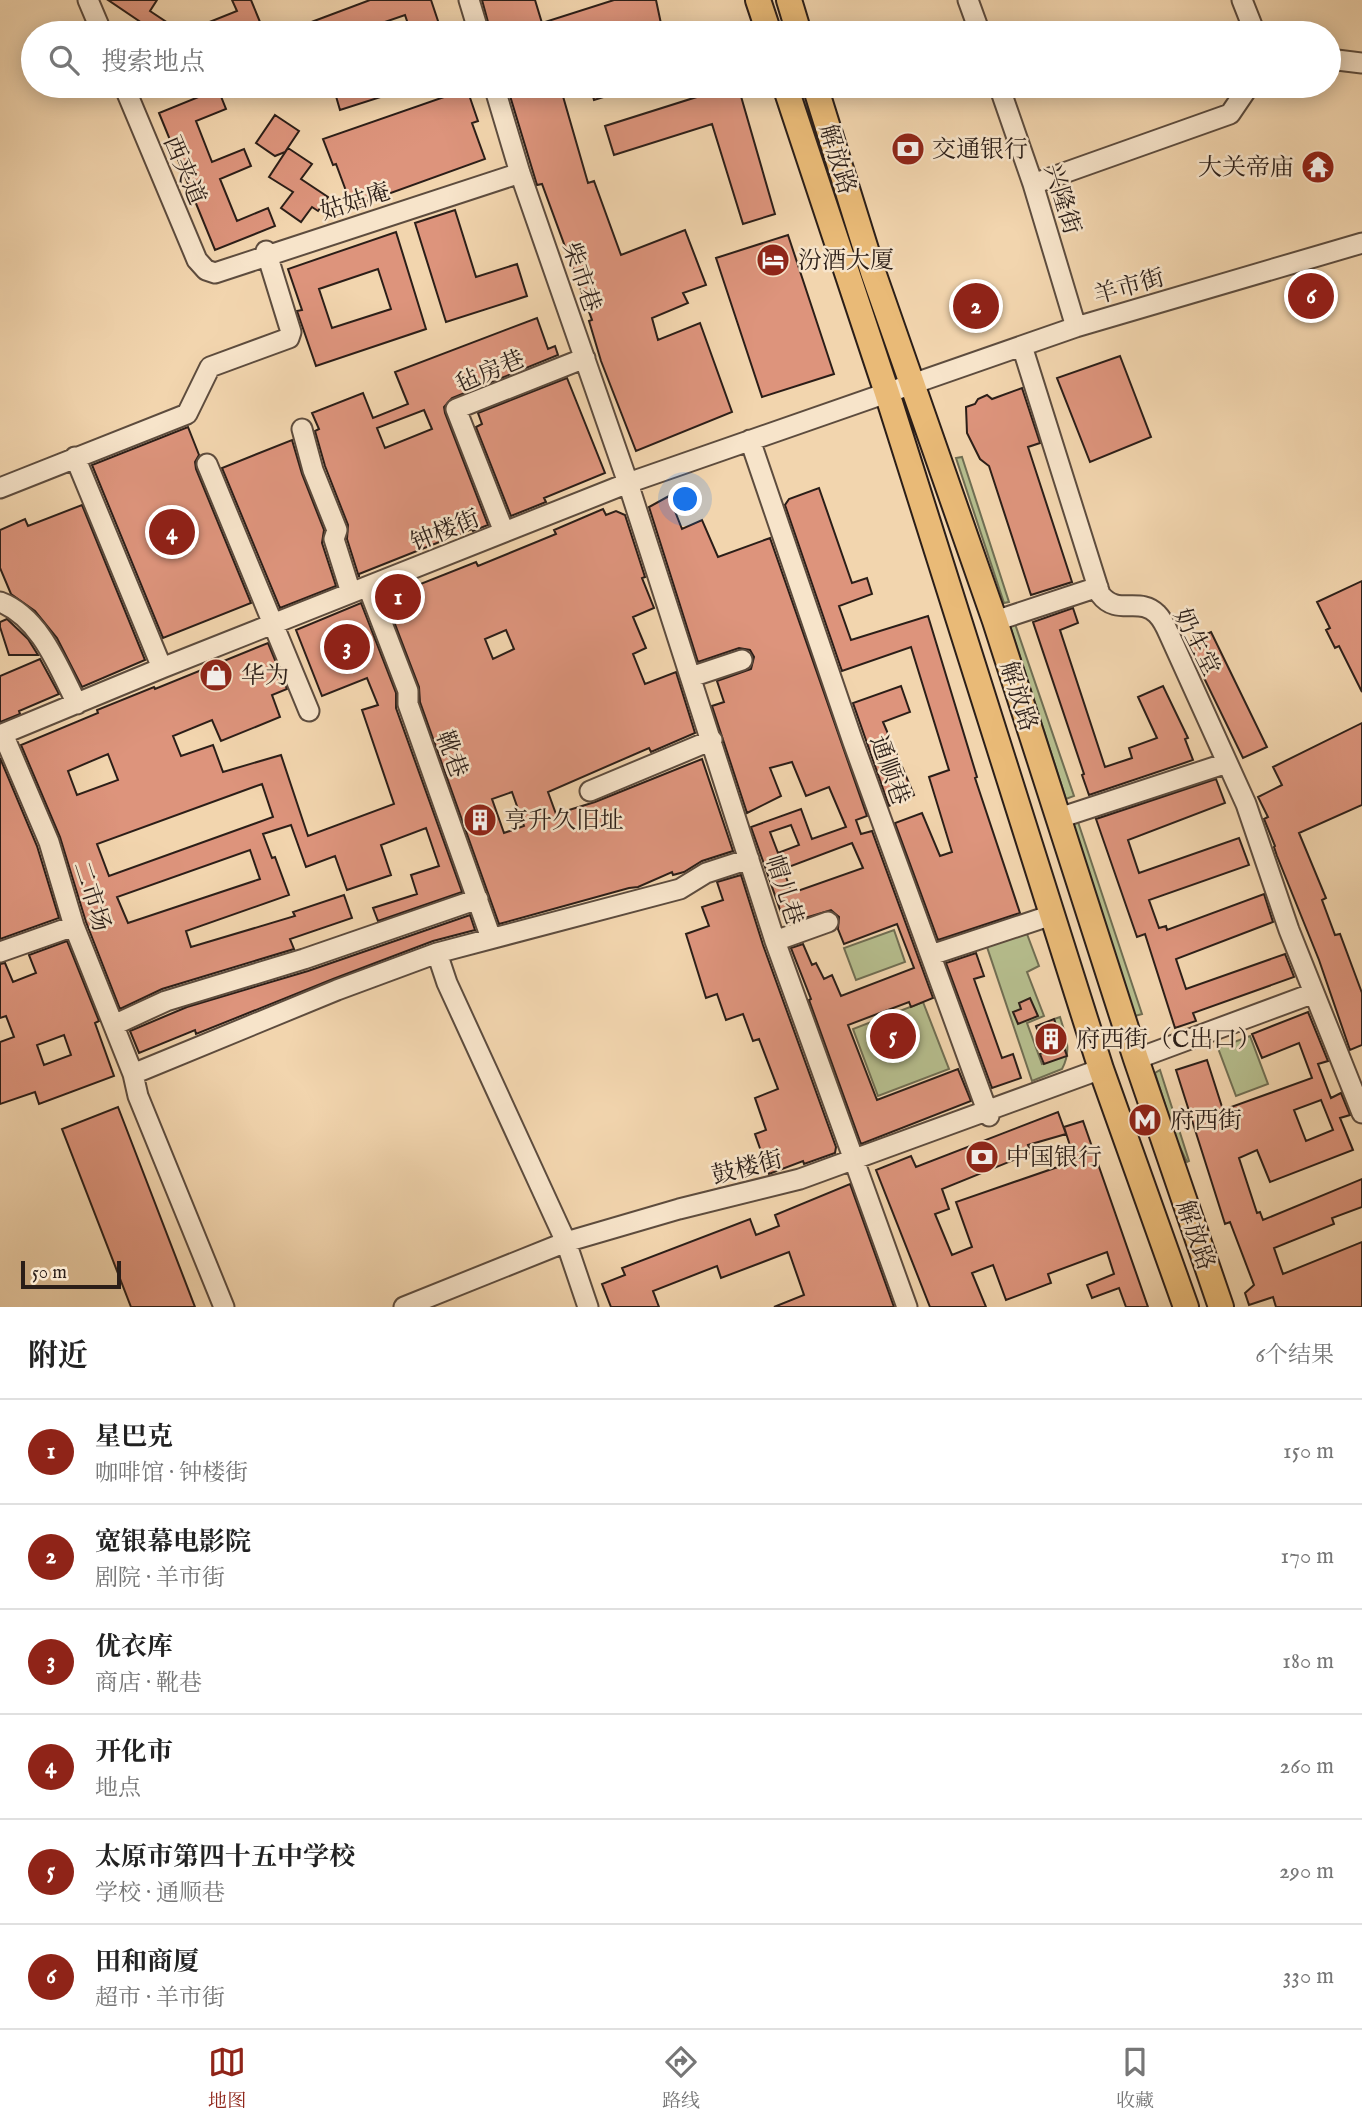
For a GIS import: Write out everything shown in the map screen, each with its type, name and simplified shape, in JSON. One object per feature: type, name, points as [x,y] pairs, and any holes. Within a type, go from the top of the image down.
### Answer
[{"type":"main road","points":[[758,0],[765,21]]},
{"type":"main road","points":[[789,0],[795,21]]},
{"type":"main road","name":"解放路","points":[[789,98],[887,394],[1102,1071],[1186,1307]]},
{"type":"main road","name":"解放路","points":[[819,98],[873,272],[995,621],[1136,1059],[1221,1307]]},
{"type":"main road","points":[[1164,1244],[1166,1307]]},
{"type":"street","points":[[88,0],[97,21]]},
{"type":"street","points":[[94,0],[103,21]]},
{"type":"street","points":[[469,0],[475,21]]},
{"type":"street","points":[[968,0],[976,21]]},
{"type":"street","points":[[1242,0],[1250,21]]},
{"type":"street","points":[[1341,60],[1362,63]]},
{"type":"street","name":"西夹道","points":[[129,98],[197,260],[208,268]]},
{"type":"street","name":"西夹道","points":[[135,98],[208,268]]},
{"type":"street","name":"柴市巷","points":[[498,98],[519,170],[628,483]]},
{"type":"street","name":"兴隆街","points":[[1003,98],[1033,184],[1076,327]]},
{"type":"street","points":[[1033,184],[1230,114],[1241,98]]},
{"type":"street","name":"姑姑庵","points":[[208,268],[266,254],[519,170]]},
{"type":"street","name":"羊市街","points":[[913,384],[1076,327],[1362,243]]},
{"type":"street","points":[[0,488],[187,414],[210,367],[289,338],[291,332],[266,254]]},
{"type":"street","points":[[995,621],[1098,587],[1022,346]]},
{"type":"street","name":"毡房巷","points":[[504,533],[456,409],[585,358]]},
{"type":"street","name":"钟楼街","points":[[2,735],[162,668],[628,483],[913,384]]},
{"type":"street","name":"靴巷","points":[[302,429],[313,470],[337,530],[334,539],[408,691],[408,704],[491,938]]},
{"type":"street","name":"通顺巷","points":[[750,440],[853,742],[988,1113]]},
{"type":"street","points":[[75,457],[162,668]]},
{"type":"street","points":[[207,464],[309,711]]},
{"type":"street","name":"帽儿巷","points":[[628,483],[775,941],[907,1307]]},
{"type":"street","name":"奶生堂","points":[[1098,587],[1105,601],[1111,605],[1150,608],[1158,615],[1169,634],[1246,804],[1314,993],[1362,1113]]},
{"type":"street","points":[[0,602],[21,613],[50,650],[77,704]]},
{"type":"street","points":[[691,677],[742,660]]},
{"type":"street","name":"二市场","points":[[2,735],[49,842],[74,926],[133,1074],[138,1096],[223,1307]]},
{"type":"street","points":[[590,791],[712,740]]},
{"type":"street","points":[[1059,818],[1227,762]]},
{"type":"street","points":[[133,1074],[327,994],[434,954],[680,890],[706,873],[749,859]]},
{"type":"street","points":[[114,1025],[166,1001],[304,959],[478,899]]},
{"type":"street","points":[[931,955],[1052,915]]},
{"type":"street","points":[[775,941],[828,922]]},
{"type":"street","points":[[0,952],[74,926]]},
{"type":"street","points":[[434,954],[588,1307]]},
{"type":"street","points":[[1136,1059],[1314,993]]},
{"type":"street","name":"鼓楼街","points":[[404,1307],[679,1209],[854,1163],[1102,1071]]},
{"type":"street","points":[[564,1248],[582,1307]]},
{"type":"street","name":"鼓楼街","points":[[434,1307],[564,1248]]},
{"type":"green space","points":[[962,457],[1009,602],[1004,603],[956,458]]},
{"type":"green space","points":[[1014,621],[1074,796],[1066,799],[1009,623]]},
{"type":"green space","points":[[1076,816],[1142,1014],[1135,1016],[1070,817]]},
{"type":"green space","points":[[894,930],[905,962],[856,980],[844,948]]},
{"type":"green space","points":[[1023,931],[1027,934],[1039,966],[1027,972],[1044,1016],[1027,1023],[1042,1064],[1067,1055],[1062,1069],[1032,1081],[986,944]]},
{"type":"green space","points":[[923,1002],[949,1069],[878,1096],[853,1029]]},
{"type":"green space","points":[[1060,1017],[1066,1037],[1067,1055],[1054,1019]]},
{"type":"green space","points":[[1250,1036],[1268,1084],[1236,1096],[1218,1048]]},
{"type":"green space","points":[[1160,1070],[1189,1161],[1187,1162],[1176,1139],[1155,1073]]},
{"type":"building","points":[[108,0],[157,0],[150,11],[165,21],[139,21]]},
{"type":"building","points":[[232,0],[251,0],[260,21],[212,21],[237,11]]},
{"type":"building","points":[[370,0],[431,0],[438,21],[407,21],[405,15],[388,21],[314,21]]},
{"type":"building","points":[[482,0],[535,0],[541,21],[488,21]]},
{"type":"building","points":[[614,0],[656,0],[660,21],[548,21]]},
{"type":"building","points":[[196,98],[222,98],[226,109],[196,121],[212,162],[244,149],[251,166],[220,179],[237,221],[268,208],[275,226],[215,250],[159,113]]},
{"type":"building","points":[[336,98],[378,98],[340,110]]},
{"type":"building","points":[[441,98],[470,98],[478,121],[472,123],[485,159],[352,207],[336,164],[333,165],[323,139]]},
{"type":"building","points":[[511,98],[563,98],[588,183],[594,181],[621,255],[685,230],[706,285],[683,293],[688,303],[652,318],[658,340],[700,323],[732,412],[636,451],[601,361],[589,321],[592,320],[542,184],[537,185]]},
{"type":"building","points":[[694,98],[741,98],[775,214],[743,224],[712,124],[614,155],[605,126]]},
{"type":"building","points":[[275,115],[299,131],[285,152],[275,156],[256,143]]},
{"type":"building","points":[[288,148],[312,164],[301,179],[328,197],[318,211],[312,207],[301,222],[281,208],[293,192],[269,177]]},
{"type":"building","points":[[455,210],[476,277],[517,264],[527,296],[446,322],[415,223]]},
{"type":"building","points":[[396,232],[426,329],[316,366],[297,311],[302,310],[288,269]],"holes":[[[378,269],[391,309],[332,328],[319,289]]]},
{"type":"building","points":[[788,235],[834,374],[762,397],[716,258]]},
{"type":"building","points":[[537,318],[548,349],[555,346],[558,355],[452,398],[444,407],[488,525],[359,574],[359,577],[347,539],[348,525],[325,466],[315,431],[319,429],[312,413],[363,393],[373,418],[408,404],[395,372]],"holes":[[[424,410],[432,429],[385,448],[377,428]]]},
{"type":"building","points":[[1120,356],[1151,437],[1090,462],[1057,378]]},
{"type":"building","points":[[567,378],[605,473],[544,498],[546,502],[511,516],[476,427],[482,424],[478,413]]},
{"type":"building","points":[[1022,388],[1040,443],[1028,447],[1072,582],[1031,595],[989,466],[980,459],[967,433],[966,407],[987,395],[992,399]]},
{"type":"building","points":[[188,427],[199,455],[195,462],[196,469],[251,603],[163,638],[92,465]]},
{"type":"building","points":[[292,440],[324,530],[322,543],[336,586],[280,608],[222,468]]},
{"type":"building","points":[[819,488],[852,583],[867,578],[872,594],[839,606],[851,640],[928,616],[977,777],[975,778],[1020,913],[938,940],[895,823],[922,813],[940,856],[952,852],[929,777],[949,770],[911,647],[842,671],[785,505],[789,499]]},
{"type":"building","points":[[669,496],[682,529],[702,520],[718,557],[770,538],[867,816],[856,820],[861,834],[872,831],[933,998],[911,1007],[909,1002],[848,1025],[877,1100],[958,1069],[971,1101],[861,1144],[791,948],[803,944],[812,965],[816,963],[824,979],[832,975],[841,996],[914,968],[897,924],[844,944],[838,929],[839,917],[831,910],[785,924],[751,827],[801,809],[812,839],[846,827],[829,787],[806,796],[792,762],[770,768],[781,796],[747,813],[712,706],[724,702],[717,681],[751,669],[754,657],[750,650],[739,648],[698,662],[649,507]],"holes":[[[791,825],[799,845],[778,853],[770,832]],[[852,843],[863,868],[792,893],[783,869]]]},
{"type":"building","points":[[82,505],[145,660],[82,687],[57,638],[35,611],[11,594],[0,568],[0,530],[25,519],[28,526]]},
{"type":"building","points":[[603,509],[606,515],[616,511],[625,515],[645,577],[642,578],[654,608],[633,617],[646,648],[633,654],[645,684],[676,672],[695,733],[651,752],[649,748],[548,792],[556,814],[595,802],[702,759],[733,851],[702,861],[684,872],[673,875],[672,872],[638,887],[499,924],[420,702],[419,687],[385,598],[476,562],[478,566],[556,534],[554,530]],"holes":[[[506,630],[514,649],[493,659],[485,639]],[[512,792],[524,826],[504,833],[492,799]]]},
{"type":"building","points":[[1362,581],[1362,692],[1339,646],[1335,648],[1326,630],[1330,628],[1317,602]]},
{"type":"building","points":[[361,603],[396,693],[396,708],[462,892],[378,921],[373,908],[417,894],[411,875],[439,866],[426,828],[381,845],[391,875],[347,890],[335,856],[306,867],[291,825],[263,834],[289,895],[186,931],[191,947],[295,916],[293,912],[344,895],[352,918],[290,939],[294,949],[162,989],[120,1009],[86,922],[60,837],[21,745],[98,713],[97,710],[268,643],[287,689],[272,695],[280,717],[221,741],[212,720],[173,736],[181,756],[213,745],[223,772],[281,755],[308,836],[394,804],[362,710],[378,705],[367,678],[322,696],[296,630]],"holes":[[[108,754],[118,780],[77,795],[68,771]],[[262,784],[273,817],[109,876],[97,844]],[[250,850],[260,879],[128,923],[117,897]]]},
{"type":"building","points":[[1073,608],[1078,623],[1060,630],[1105,767],[1132,758],[1129,748],[1157,738],[1138,697],[1163,686],[1188,738],[1185,739],[1193,760],[1089,795],[1033,622]]},
{"type":"building","points":[[7,619],[28,639],[38,655],[9,655],[0,627],[0,622]]},
{"type":"building","points":[[1211,632],[1267,747],[1243,758],[1187,643]]},
{"type":"building","points":[[40,659],[59,694],[0,722],[0,676]]},
{"type":"building","points":[[901,686],[910,712],[883,722],[914,795],[889,806],[853,703]]},
{"type":"building","points":[[1362,723],[1362,805],[1299,833],[1326,898],[1322,900],[1335,935],[1340,934],[1362,993],[1362,1045],[1350,1050],[1319,960],[1277,856],[1264,819],[1268,817],[1258,797],[1282,785],[1273,767]]},
{"type":"building","points":[[0,758],[37,846],[59,918],[0,939]]},
{"type":"building","points":[[1216,779],[1225,803],[1128,840],[1139,873],[1239,838],[1249,865],[1149,900],[1159,928],[1166,926],[1167,930],[1264,894],[1273,922],[1176,959],[1186,989],[1285,954],[1294,977],[1193,1013],[1196,1021],[1175,1028],[1145,934],[1137,937],[1096,819]]},
{"type":"building","points":[[741,875],[763,945],[836,1147],[835,1153],[769,1174],[755,1134],[766,1130],[755,1098],[778,1089],[759,1039],[753,1041],[743,1014],[726,1020],[717,994],[706,998],[686,934],[709,926],[702,907],[723,900],[717,882]]},
{"type":"building","points":[[470,915],[475,930],[433,941],[196,1034],[195,1030],[139,1053],[130,1031],[187,1007],[308,971]]},
{"type":"building","points":[[67,941],[99,1021],[95,1023],[114,1076],[39,1104],[35,1092],[0,1104],[0,1042],[14,1037],[6,1016],[0,1018],[0,964],[5,963],[13,982],[36,973],[29,955]],"holes":[[[64,1035],[71,1055],[44,1065],[37,1045]]]},
{"type":"building","points":[[976,953],[984,976],[974,979],[1002,1058],[1013,1054],[1021,1078],[992,1088],[946,963]]},
{"type":"building","points":[[1030,998],[1038,1016],[1018,1024],[1013,1012],[1021,1009],[1019,1003]]},
{"type":"building","points":[[1308,1012],[1328,1061],[1318,1064],[1331,1098],[1341,1093],[1350,1115],[1340,1118],[1353,1150],[1270,1182],[1257,1150],[1239,1158],[1257,1213],[1260,1212],[1263,1220],[1362,1179],[1362,1207],[1332,1218],[1334,1224],[1274,1248],[1283,1274],[1362,1242],[1362,1307],[1276,1307],[1273,1297],[1249,1305],[1245,1293],[1254,1285],[1230,1222],[1225,1224],[1176,1070],[1207,1060],[1223,1110],[1312,1078],[1299,1043],[1262,1058],[1252,1034]],"holes":[[[1321,1100],[1333,1130],[1306,1141],[1294,1110]]]},
{"type":"building","name":"府西街（C出口）","points":[[1054,1019],[1067,1056],[1044,1064],[1040,1054],[1045,1052],[1036,1026]]},
{"type":"building","points":[[118,1107],[195,1307],[131,1307],[62,1129]]},
{"type":"building","points":[[1058,1112],[1066,1134],[1028,1145],[1031,1153],[942,1189],[949,1209],[935,1214],[952,1255],[972,1247],[956,1202],[1075,1161],[1064,1127],[1083,1121],[1148,1307],[1126,1307],[1119,1288],[1092,1298],[1087,1285],[1114,1274],[1107,1252],[1048,1274],[1051,1283],[1006,1300],[993,1265],[972,1273],[986,1307],[930,1307],[876,1170],[911,1156],[916,1167]]},
{"type":"building","points":[[850,1184],[894,1307],[774,1307],[804,1295],[789,1252],[721,1278],[717,1266],[653,1291],[659,1307],[611,1307],[602,1284],[625,1275],[622,1268],[750,1219],[756,1235],[779,1226],[775,1215]]},
{"type":"place","name":"交通银行","points":[[908,149]]},
{"type":"place","name":"大关帝庙","points":[[1318,167]]},
{"type":"place","name":"汾酒大厦","points":[[773,260]]},
{"type":"place","name":"田和商厦","points":[[1311,296]]},
{"type":"place","name":"宽银幕电影院","points":[[976,306]]},
{"type":"place","name":"开化市","points":[[172,532]]},
{"type":"place","name":"星巴克","points":[[398,597]]},
{"type":"place","name":"优衣库","points":[[347,647]]},
{"type":"place","name":"华为","points":[[216,675]]},
{"type":"place","name":"亨升久旧址","points":[[480,820]]},
{"type":"place","name":"太原市第四十五中学校","points":[[893,1036]]},
{"type":"place","name":"府西街（C出口）","points":[[1051,1039]]},
{"type":"place","name":"府西街","points":[[1145,1120]]},
{"type":"place","name":"中国银行","points":[[982,1157]]}]
